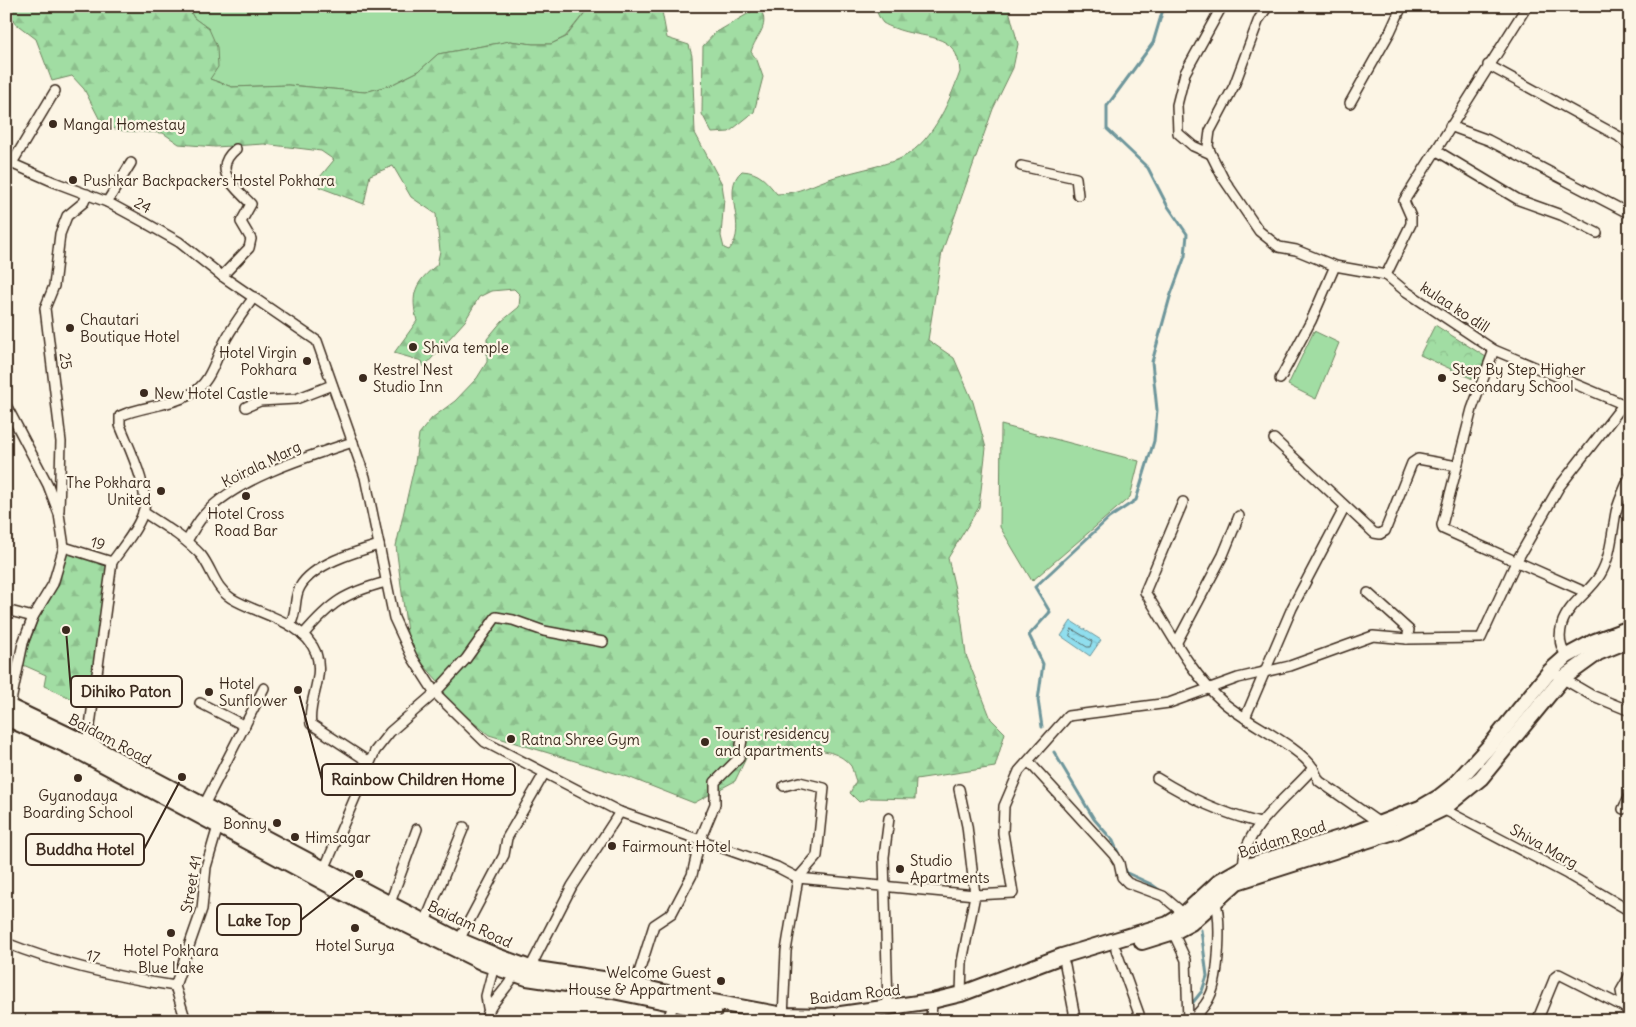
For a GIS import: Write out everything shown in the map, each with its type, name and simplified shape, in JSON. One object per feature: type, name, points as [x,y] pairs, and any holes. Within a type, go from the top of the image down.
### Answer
[{"type":"main road","name":"Baidam Road","points":[[863,1021],[931,1011],[1065,965],[1116,950],[1171,928],[1221,880],[1244,867],[1381,824],[1420,808],[1439,798],[1453,786],[1494,742],[1550,671],[1567,656],[1594,641],[1630,628]]},
{"type":"main road","name":"Baidam Road","points":[[522,969],[635,985],[783,1018],[827,1016],[888,1008],[931,1011],[961,994],[1062,956],[1190,923],[1228,888],[1248,877],[1398,831],[1444,809],[1481,778],[1562,679],[1598,653],[1630,640]]},
{"type":"main road","name":"Baidam Road","points":[[7,710],[204,805],[220,821]]},
{"type":"main road","name":"Baidam Road","points":[[87,750],[220,821],[495,962],[674,1004],[764,1021]]},
{"type":"main road","name":"Baidam Road","points":[[322,874],[390,903],[459,940],[495,962]]},
{"type":"street","points":[[1211,154],[1192,146],[1178,132],[1177,105],[1185,72],[1222,6]]},
{"type":"street","points":[[1268,6],[1260,19],[1234,86],[1210,131],[1208,146],[1211,154],[1223,178],[1259,231],[1280,247],[1296,250],[1335,266],[1386,275],[1411,224],[1411,216],[1404,201],[1437,151],[1450,126],[1488,65],[1527,6]]},
{"type":"street","points":[[1350,103],[1390,32],[1402,6]]},
{"type":"street","points":[[1488,65],[1618,136],[1630,146]]},
{"type":"street","points":[[9,162],[55,91]]},
{"type":"street","points":[[1450,126],[1488,140],[1630,214]]},
{"type":"street","points":[[222,276],[249,248],[251,239],[241,222],[251,204],[230,183],[226,175],[225,162],[228,156],[236,150]]},
{"type":"street","points":[[1437,151],[1519,200],[1561,215],[1596,233]]},
{"type":"street","name":"24","points":[[9,162],[54,182],[107,202],[179,242],[222,276],[317,341],[365,476],[394,618],[412,657],[435,693],[485,742],[620,812],[700,840],[798,878],[976,895],[1012,893],[1003,833],[1004,806],[1019,771],[1029,762]]},
{"type":"street","points":[[107,202],[131,163]]},
{"type":"street","points":[[1021,166],[1076,178],[1078,195]]},
{"type":"street","name":"25","points":[[58,514],[61,442],[45,308],[54,286],[60,234],[67,216],[84,202],[87,194]]},
{"type":"street","points":[[1280,379],[1311,321],[1335,266]]},
{"type":"street","name":"kulaa ko dill","points":[[1386,275],[1404,290],[1494,350],[1626,406],[1559,487],[1516,562],[1481,638],[1407,638]]},
{"type":"street","points":[[112,562],[143,512],[143,490],[120,424],[120,416],[190,394],[201,386],[210,375],[224,341],[254,297]]},
{"type":"street","points":[[1494,350],[1472,409],[1442,525],[1444,529],[1585,592]]},
{"type":"street","points":[[246,407],[260,401],[296,399],[332,385]]},
{"type":"street","points":[[6,405],[48,485],[58,514],[64,547],[53,584],[33,617],[23,643],[7,710]]},
{"type":"street","points":[[1274,439],[1374,533],[1380,534],[1385,531],[1412,463],[1418,459],[1457,466]]},
{"type":"street","name":"Koirala Marg","points":[[187,541],[203,516],[235,489],[320,451],[353,442]]},
{"type":"street","points":[[1567,656],[1563,652],[1560,638],[1563,621],[1600,576],[1608,554],[1617,510],[1630,476]]},
{"type":"street","points":[[1183,502],[1145,592],[1195,672],[1210,690],[1245,718],[1307,759],[1319,781],[1381,824]]},
{"type":"street","points":[[1245,718],[1292,608],[1345,507]]},
{"type":"street","points":[[143,512],[187,541],[202,557],[216,583],[228,596],[242,605],[290,625],[303,635],[316,652],[318,667],[311,724],[369,762]]},
{"type":"street","points":[[1177,642],[1223,555],[1239,516]]},
{"type":"street","points":[[290,625],[296,615],[300,588],[305,581],[325,565],[356,551],[379,545]]},
{"type":"street","name":"19","points":[[64,547],[112,562],[87,750]]},
{"type":"street","points":[[303,635],[329,606],[338,600],[356,590],[386,582]]},
{"type":"street","points":[[1184,914],[1163,896],[1128,883],[1122,877],[1119,863],[1114,855],[1029,762],[1068,716],[1169,703],[1210,690],[1238,678],[1290,666],[1373,636],[1407,638],[1409,630],[1368,594]]},
{"type":"street","points":[[6,610],[33,617]]},
{"type":"street","points":[[322,874],[369,762],[390,732],[435,693],[466,659],[496,617],[513,620],[544,632],[603,642]]},
{"type":"street","points":[[1550,671],[1591,695],[1630,711]]},
{"type":"street","points":[[204,805],[264,688]]},
{"type":"street","points":[[200,703],[245,726]]},
{"type":"street","points":[[635,985],[654,925],[672,913],[692,875],[700,840],[715,804],[714,782],[739,758],[743,733]]},
{"type":"street","points":[[1244,867],[1243,854],[1260,823],[1299,785],[1312,768]]},
{"type":"street","points":[[459,940],[504,855],[508,838],[544,774]]},
{"type":"street","points":[[1157,778],[1196,802],[1228,815],[1260,823]]},
{"type":"street","points":[[783,1018],[786,951],[798,878],[817,856],[824,788],[799,782],[784,786]]},
{"type":"street","points":[[959,789],[967,826],[976,895],[962,962],[961,994]]},
{"type":"street","points":[[1623,809],[1630,795]]},
{"type":"street","name":"Shiva Marg","points":[[1444,809],[1567,874],[1630,912]]},
{"type":"street","points":[[488,1008],[522,969],[572,886],[620,812]]},
{"type":"street","points":[[888,818],[884,857],[888,1008]]},
{"type":"street","name":"Street 41","points":[[175,986],[202,909],[206,867],[220,821]]},
{"type":"street","points":[[425,922],[464,827]]},
{"type":"street","points":[[390,903],[417,829]]},
{"type":"street","points":[[1190,1021],[1212,994],[1218,950],[1219,909],[1216,900]]},
{"type":"street","points":[[1171,928],[1186,960],[1190,1021]]},
{"type":"street","name":"17","points":[[6,943],[44,958],[110,975],[175,986]]},
{"type":"street","points":[[1116,950],[1139,1014]]},
{"type":"street","points":[[485,1021],[488,1008],[486,996],[495,962]]},
{"type":"street","points":[[1065,965],[1074,1012],[1073,1021]]},
{"type":"street","points":[[1537,1021],[1555,977],[1559,974],[1627,1010]]},
{"type":"street","points":[[1627,1010],[1621,991],[1630,975]]},
{"type":"street","points":[[175,986],[186,1021]]},
{"type":"street","points":[[666,1021],[674,1004]]},
{"type":"street","points":[[199,1021],[244,1021]]},
{"type":"green space","points":[[6,6],[187,6],[194,18],[209,29],[217,47],[218,67],[210,79],[232,87],[288,85],[365,92],[391,85],[419,71],[438,54],[510,41],[551,44],[566,37],[590,6],[661,6],[667,38],[689,45],[692,56],[695,133],[722,184],[724,198],[721,236],[724,248],[729,250],[735,241],[737,231],[733,188],[736,179],[742,171],[758,175],[777,194],[785,194],[835,177],[897,160],[909,154],[920,145],[937,123],[950,98],[960,72],[958,59],[953,49],[937,39],[905,32],[884,24],[874,6],[1008,6],[1018,44],[1013,68],[993,109],[942,252],[928,340],[954,358],[973,402],[986,448],[979,507],[948,558],[961,615],[966,655],[991,719],[1005,733],[995,767],[916,779],[915,799],[870,798],[859,802],[850,793],[856,781],[852,768],[842,758],[830,752],[817,750],[787,750],[747,756],[735,781],[694,803],[628,777],[489,735],[448,702],[437,680],[409,648],[396,546],[415,463],[419,434],[432,418],[455,401],[477,378],[487,362],[487,339],[502,321],[519,307],[520,295],[514,289],[491,291],[479,297],[465,321],[424,367],[422,361],[394,353],[417,321],[414,303],[416,289],[424,277],[437,265],[440,251],[436,214],[411,197],[393,166],[370,175],[364,204],[319,187],[320,177],[334,160],[321,151],[264,144],[215,147],[179,144],[163,133],[124,131],[103,126],[84,89],[72,76],[52,81],[36,39],[15,23]]},
{"type":"green space","points":[[187,6],[590,6],[565,37],[551,44],[510,41],[438,54],[419,71],[391,85],[365,92],[288,85],[232,87],[210,79],[209,29],[194,18]]},
{"type":"green space","points":[[756,9],[761,10],[764,22],[751,52],[757,60],[763,77],[754,112],[729,132],[712,133],[702,114],[703,46],[715,33]]},
{"type":"green space","points":[[1435,325],[1486,357],[1477,381],[1420,355]]},
{"type":"green space","points":[[1314,331],[1339,343],[1316,399],[1288,385]]},
{"type":"green space","points":[[1001,425],[1139,461],[1130,497],[1032,581],[1000,527]]},
{"type":"green space","points":[[68,552],[110,566],[88,706],[44,686],[46,675],[21,664],[38,619],[56,588]]},
{"type":"water","points":[[1071,621],[1101,640],[1090,656],[1061,636]]},
{"type":"waterway","points":[[1042,727],[1038,700],[1043,664],[1029,635],[1050,612],[1035,587],[1109,518],[1136,500],[1154,441],[1157,410],[1152,362],[1170,297],[1185,256],[1187,234],[1167,205],[1148,168],[1107,129],[1107,106],[1153,43],[1164,6]]},
{"type":"waterway","points":[[1054,752],[1094,819],[1113,841],[1120,857]]},
{"type":"waterway","points":[[1122,863],[1127,873],[1151,884],[1162,892]]},
{"type":"waterway","points":[[1190,1006],[1202,991],[1207,976],[1201,930]]},
{"type":"waterway","points":[[1179,1021],[1186,1013]]},
{"type":"place","name":"Mangal Homestay","points":[[53,124]]},
{"type":"place","name":"Pushkar Backpackers Hostel Pokhara","points":[[73,180]]},
{"type":"place","name":"Chautari Boutique Hotel","points":[[70,328]]},
{"type":"place","name":"Shiva temple","points":[[413,347]]},
{"type":"place","name":"Hotel Virgin Pokhara","points":[[307,361]]},
{"type":"place","name":"Kestrel Nest Studio Inn","points":[[363,378]]},
{"type":"place","name":"Step By Step Higher Secondary School","points":[[1442,378]]},
{"type":"place","name":"New Hotel Castle","points":[[144,393]]},
{"type":"place","name":"The Pokhara United","points":[[161,491]]},
{"type":"place","name":"Hotel Cross Road Bar","points":[[246,496]]},
{"type":"place","name":"Dihiko Paton","points":[[66,630]]},
{"type":"place","name":"Rainbow Children Home","points":[[298,690]]},
{"type":"place","name":"Hotel Sunflower","points":[[209,692]]},
{"type":"place","name":"Ratna Shree Gym","points":[[511,739]]},
{"type":"place","name":"Tourist residency and apartments","points":[[705,742]]},
{"type":"place","name":"Buddha Hotel","points":[[182,777]]},
{"type":"place","name":"Gyanodaya Boarding School","points":[[78,778]]},
{"type":"place","name":"Bonny","points":[[277,823]]},
{"type":"place","name":"Himsagar","points":[[295,837]]},
{"type":"place","name":"Fairmount Hotel","points":[[612,846]]},
{"type":"place","name":"Studio Apartments","points":[[900,869]]},
{"type":"place","name":"Lake Top","points":[[359,874]]},
{"type":"place","name":"Hotel Surya","points":[[355,928]]},
{"type":"place","name":"Hotel Pokhara Blue Lake","points":[[171,933]]},
{"type":"place","name":"Welcome Guest House & Appartment","points":[[721,981]]}]
